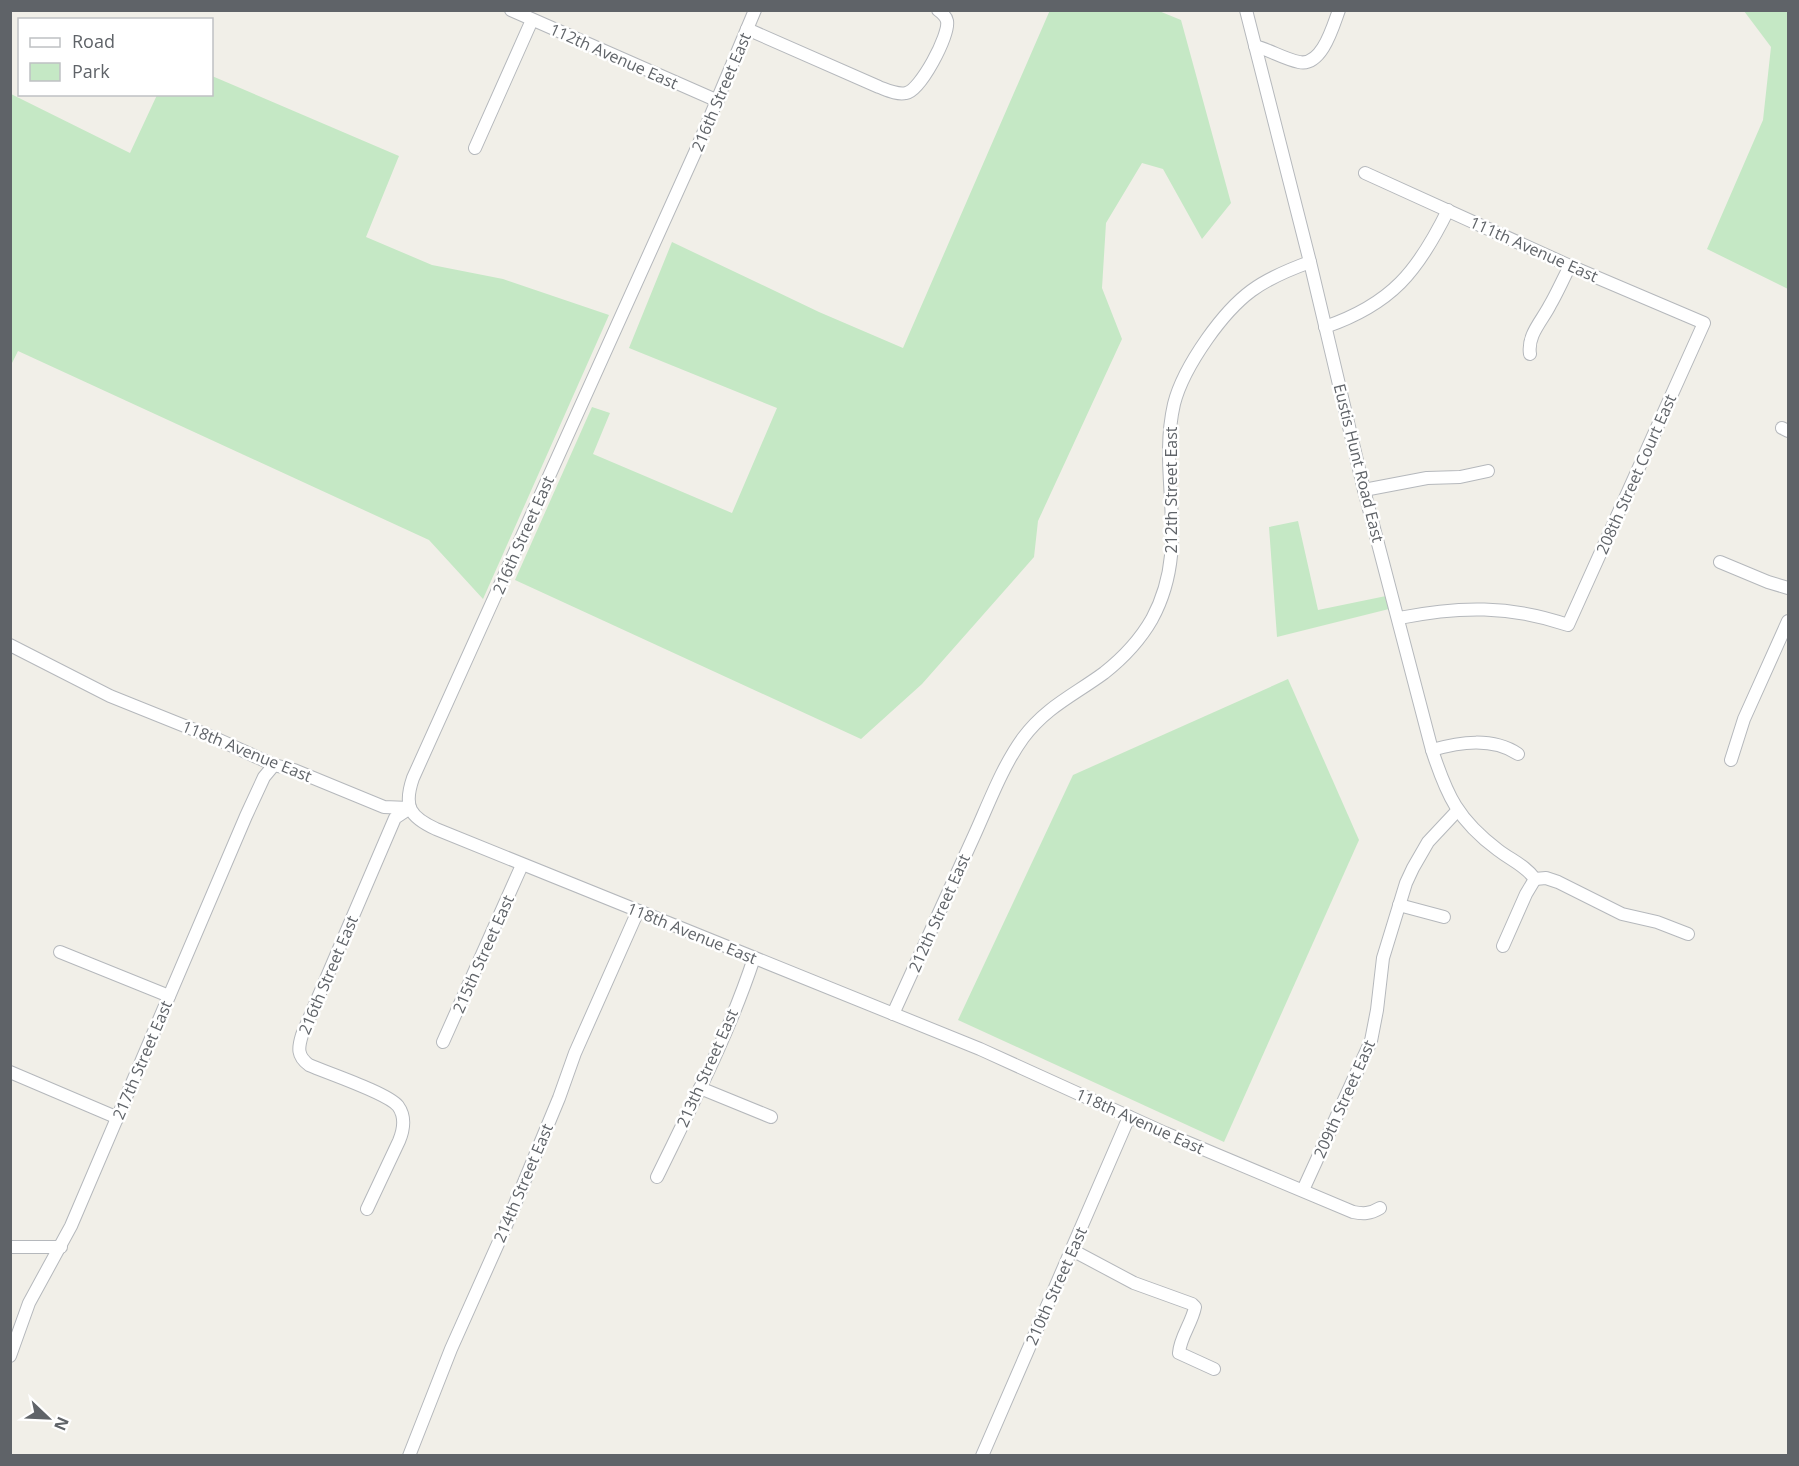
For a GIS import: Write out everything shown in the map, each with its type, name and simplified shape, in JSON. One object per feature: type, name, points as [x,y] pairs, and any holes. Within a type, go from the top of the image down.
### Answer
[{"type":"street","name":"112th Avenue East","points":[[511,10],[718,101]]},
{"type":"street","name":"216th Street East","points":[[367,1209],[404,1130],[403,1115],[393,1101],[309,1065],[298,1052],[302,1035],[395,818],[410,808],[408,797],[413,778],[718,101],[755,10]]},
{"type":"street","points":[[747,29],[879,87],[906,93],[915,88],[942,43],[947,22],[938,10]]},
{"type":"street","name":"Eustis Hunt Road East","points":[[1246,10],[1310,262],[1364,490],[1432,750],[1444,787],[1457,811],[1480,835],[1525,867],[1535,879]]},
{"type":"street","points":[[1255,46],[1302,63],[1310,62],[1321,51],[1339,10]]},
{"type":"street","points":[[475,148],[532,20]]},
{"type":"street","name":"111th Avenue East","points":[[1365,173],[1570,266],[1704,323]]},
{"type":"street","points":[[1325,327],[1373,305],[1412,272],[1425,254],[1448,210]]},
{"type":"street","name":"212th Street East","points":[[893,1014],[1014,752],[1045,712],[1118,662],[1139,638],[1153,616],[1167,581],[1171,562],[1173,543],[1169,436],[1174,402],[1188,369],[1215,326],[1246,294],[1276,274],[1310,262]]},
{"type":"street","points":[[1530,354],[1529,347],[1532,337],[1570,266]]},
{"type":"street","name":"208th Street Court East","points":[[1399,618],[1434,611],[1484,608],[1527,614],[1568,626],[1704,323]]},
{"type":"street","points":[[1364,490],[1427,478],[1460,477],[1488,471]]},
{"type":"street","points":[[1720,562],[1788,588]]},
{"type":"street","points":[[1731,760],[1744,719],[1788,621]]},
{"type":"street","name":"118th Avenue East","points":[[10,645],[110,696],[217,739],[274,765],[294,770],[384,807],[410,808],[421,822],[522,865],[980,1049],[1129,1117],[1353,1212],[1363,1214],[1380,1208]]},
{"type":"street","points":[[1432,750],[1476,742],[1500,745],[1518,754]]},
{"type":"street","name":"217th Street East","points":[[10,1356],[29,1303],[61,1247],[264,777],[274,765]]},
{"type":"street","name":"209th Street East","points":[[1303,1191],[1371,1041],[1383,958],[1406,883],[1416,861],[1437,831],[1457,811]]},
{"type":"street","name":"215th Street East","points":[[443,1042],[522,865]]},
{"type":"street","points":[[1503,946],[1535,879],[1546,878],[1622,914],[1657,922],[1688,934]]},
{"type":"street","points":[[1399,905],[1444,917]]},
{"type":"street","name":"214th Street East","points":[[409,1455],[451,1348],[559,1098],[575,1053],[638,911]]},
{"type":"street","points":[[60,952],[169,996]]},
{"type":"street","name":"213th Street East","points":[[657,1177],[700,1088],[754,958]]},
{"type":"street","points":[[10,1072],[118,1118]]},
{"type":"street","points":[[700,1088],[771,1118]]},
{"type":"street","name":"210th Street East","points":[[982,1455],[1129,1117]]},
{"type":"street","points":[[10,1247],[61,1247]]},
{"type":"street","points":[[1072,1250],[1134,1283],[1192,1304],[1195,1307],[1194,1313],[1179,1353],[1214,1369]]},
{"type":"green space","points":[[1050,10],[1159,11],[1181,20],[1231,203],[1202,239],[1163,169],[1142,163],[1106,223],[1102,288],[1122,339],[1038,521],[1034,557],[922,684],[861,739],[515,580],[592,407],[610,413],[593,454],[732,513],[777,408],[629,348],[672,242],[819,312],[903,348]]},
{"type":"green space","points":[[1744,11],[1788,11],[1788,289],[1707,249],[1763,120],[1771,47]]},
{"type":"green space","points":[[213,76],[399,156],[366,237],[432,265],[503,279],[609,315],[483,599],[429,540],[18,351],[11,365],[11,94],[130,153],[157,96],[213,96]]},
{"type":"green space","points":[[1298,521],[1318,610],[1386,596],[1389,609],[1277,637],[1269,527]]},
{"type":"green space","points":[[1288,679],[1359,840],[1224,1142],[958,1020],[1073,775]]}]
